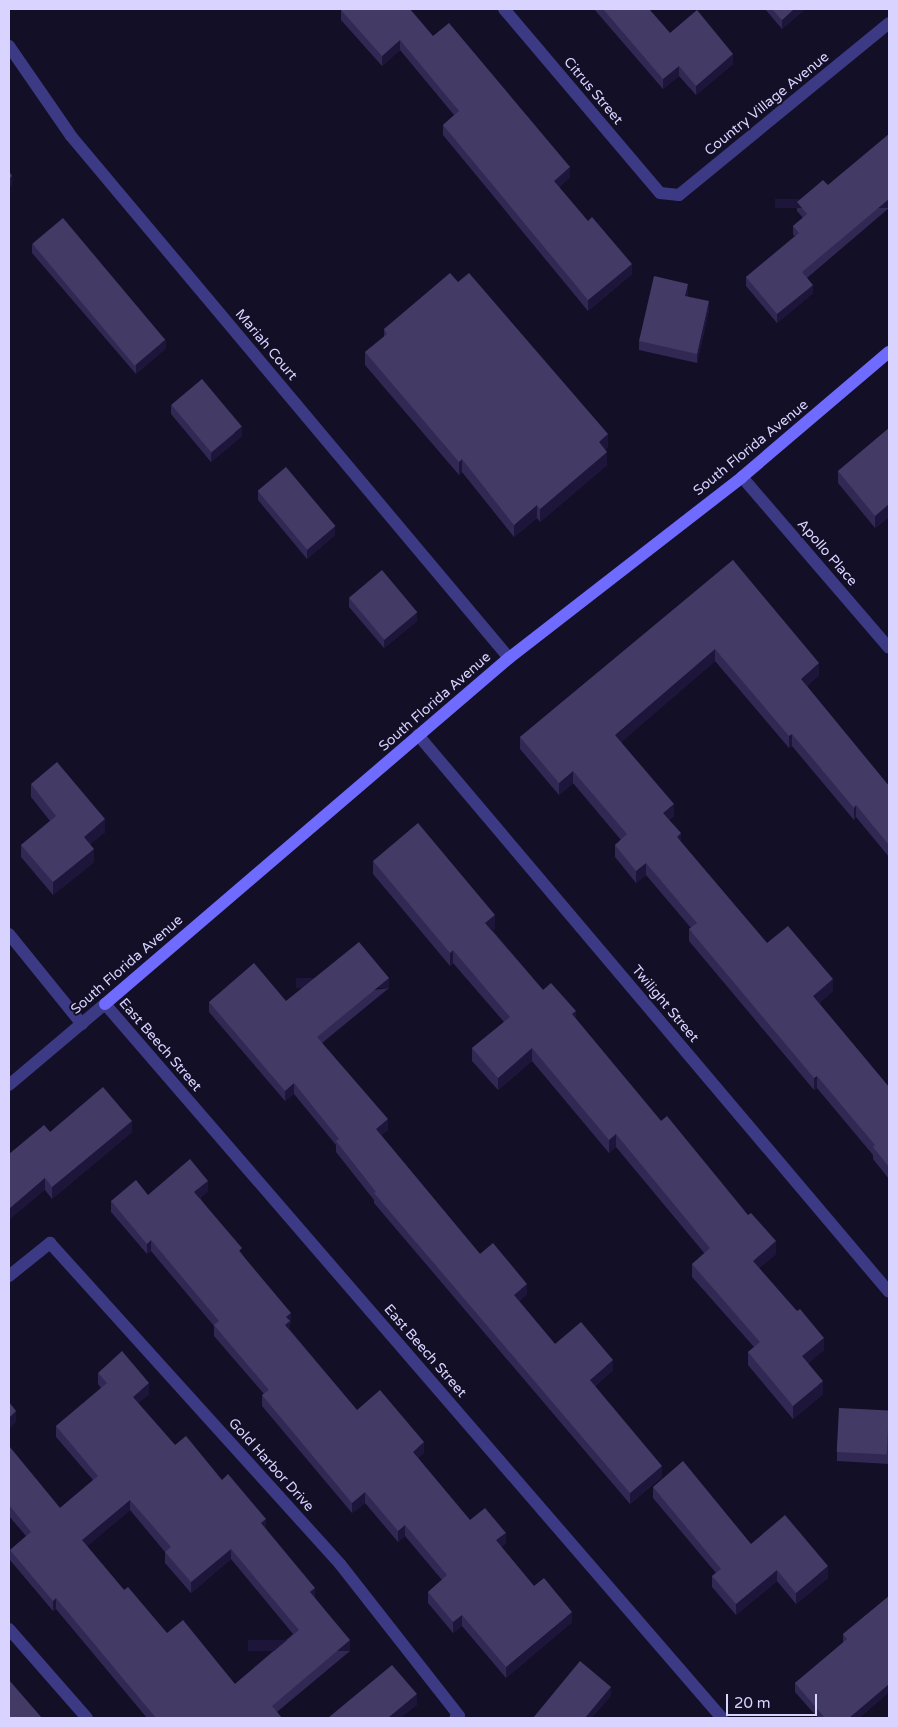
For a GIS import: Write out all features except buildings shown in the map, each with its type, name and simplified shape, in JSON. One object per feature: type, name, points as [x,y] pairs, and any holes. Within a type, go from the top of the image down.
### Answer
[{"type":"street","name":"Citrus Street","points":[[504,9],[660,193]]},
{"type":"street","name":"Country Village Avenue","points":[[660,193],[679,195],[889,23]]},
{"type":"street","name":"Mariah Court","points":[[9,46],[71,136],[509,658]]},
{"type":"street","name":"South Florida Avenue","points":[[9,1085],[509,658],[742,477],[889,352]]},
{"type":"street","name":"Apollo Place","points":[[742,477],[889,648]]},
{"type":"street","name":"Twilight Street","points":[[418,735],[889,1292]]},
{"type":"street","points":[[9,934],[82,1024]]},
{"type":"street","name":"East Beech Street","points":[[105,1004],[722,1718]]},
{"type":"street","name":"Gold Harbor Drive","points":[[9,1276],[50,1243],[340,1564],[457,1717]]},
{"type":"street","points":[[9,1629],[87,1718]]}]
